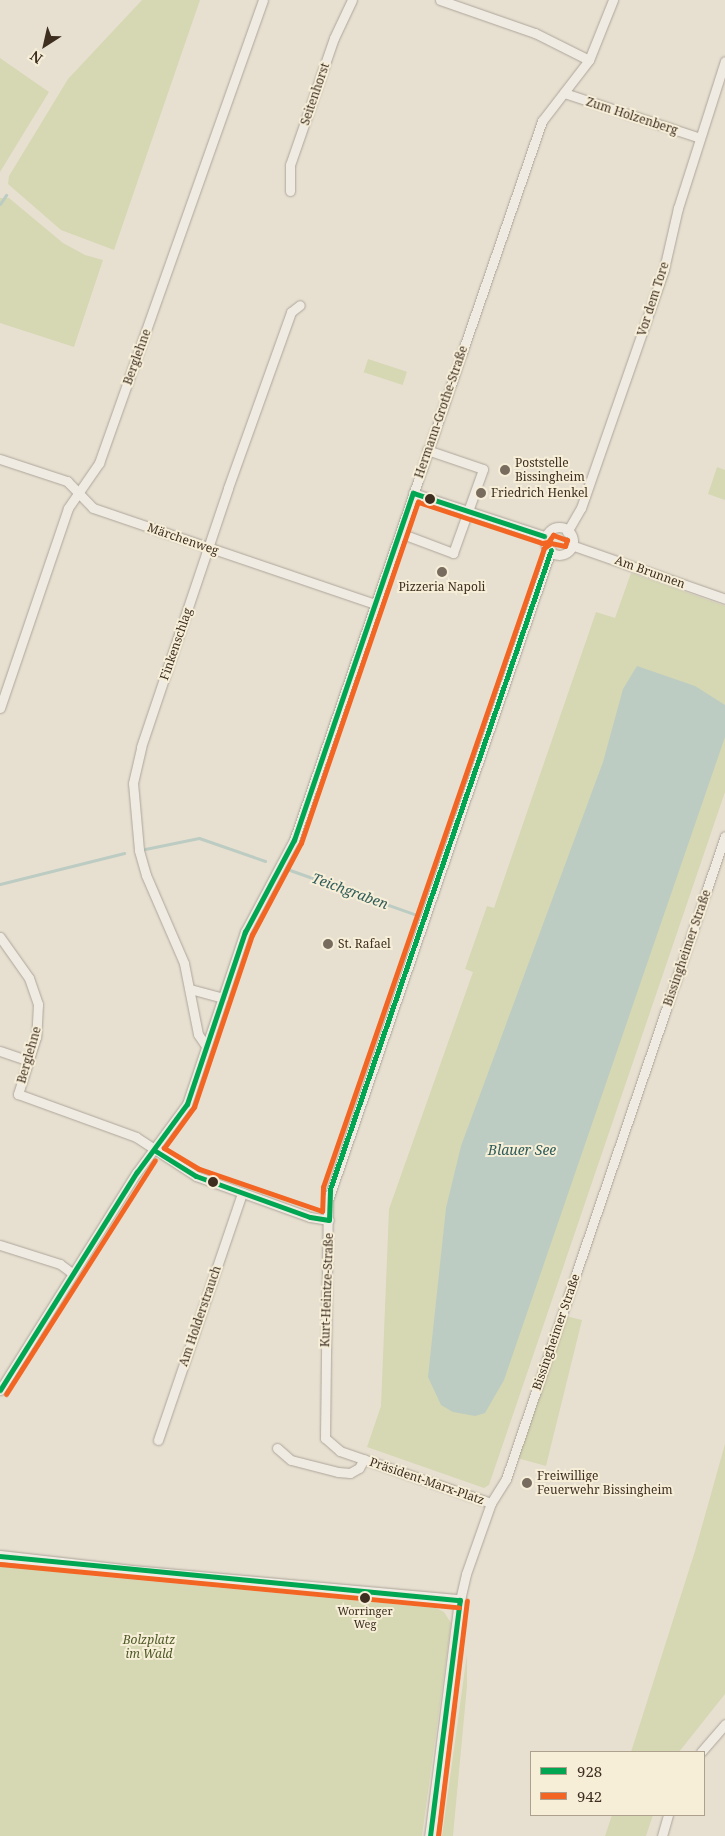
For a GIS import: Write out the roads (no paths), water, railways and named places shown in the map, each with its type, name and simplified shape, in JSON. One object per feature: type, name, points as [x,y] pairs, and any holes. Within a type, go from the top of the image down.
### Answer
[{"type":"street","name":"Berglehne","points":[[0,708],[68,508],[99,462],[263,0]]},
{"type":"street","name":"Seitenhorst","points":[[290,191],[290,165],[334,38],[352,0]]},
{"type":"street","points":[[440,0],[535,33],[589,60]]},
{"type":"street","name":"Hermann-Grothe-Straße","points":[[0,1390],[72,1273],[187,1104],[245,932],[294,840],[542,121],[589,60],[613,0]]},
{"type":"street","name":"Vor dem Tore","points":[[567,532],[581,508],[664,269],[678,208],[725,61]]},
{"type":"street","name":"Zum Holzenberg","points":[[564,93],[700,138]]},
{"type":"street","name":"Finkenschlag","points":[[206,1046],[198,1034],[184,963],[146,875],[138,850],[133,784],[141,747],[208,548],[291,312],[300,306]]},
{"type":"street","points":[[400,533],[453,553],[483,469],[427,450]]},
{"type":"street","name":"Märchenweg","points":[[0,459],[67,481],[93,508],[375,604]]},
{"type":"street","points":[[413,493],[544,536]]},
{"type":"street","points":[[553,527],[567,532],[573,534],[574,546],[565,554],[545,547],[544,536],[548,528],[553,527]]},
{"type":"street","name":"Am Brunnen","points":[[574,546],[725,599]]},
{"type":"street","name":"Kurt-Heintze-Straße","points":[[325,1438],[330,1189],[551,550]]},
{"type":"street","name":"Bissingheimer Straße","points":[[430,1836],[462,1587],[491,1503],[506,1479],[725,836]]},
{"type":"street","name":"Berglehne","points":[[0,936],[29,978],[38,1004],[39,1021],[18,1094],[136,1137],[154,1150]]},
{"type":"street","points":[[190,989],[223,998]]},
{"type":"street","points":[[0,1051],[29,1061]]},
{"type":"street","points":[[154,1150],[182,1169],[242,1193],[310,1217],[330,1220]]},
{"type":"street","name":"Am Holderstrauch","points":[[158,1440],[242,1193]]},
{"type":"street","points":[[0,1245],[60,1264],[72,1273]]},
{"type":"street","name":"Präsident-Marx-Platz","points":[[325,1438],[340,1451],[491,1503]]},
{"type":"street","name":"Präsident-Marx-Platz","points":[[277,1448],[291,1460],[338,1472],[350,1473],[359,1468],[364,1459]]},
{"type":"street","points":[[0,1556],[132,1571],[460,1600]]},
{"type":"street","points":[[702,1751],[725,1724]]},
{"type":"street","points":[[662,1836],[668,1816]]},
{"type":"water","name":"Blauer See","points":[[637,666],[695,686],[725,705],[725,737],[504,1380],[485,1413],[475,1416],[453,1412],[441,1405],[428,1377],[446,1208],[461,1146],[603,762],[623,689]]},
{"type":"waterway","points":[[0,204],[6,195]]},
{"type":"waterway","name":"Teichgraben","points":[[145,849],[199,838],[265,861]]},
{"type":"waterway","name":"Teichgraben","points":[[0,884],[124,853]]},
{"type":"waterway","name":"Teichgraben","points":[[287,869],[414,914]]},
{"type":"place","name":"Poststelle Bissingheim","points":[[505,470]]},
{"type":"place","name":"Friedrich Henkel","points":[[481,493]]},
{"type":"place","name":"Pizzeria Napoli","points":[[442,572]]},
{"type":"place","name":"St. Rafael","points":[[328,944]]},
{"type":"place","name":"Freiwillige Feuerwehr Bissingheim","points":[[527,1483]]},
{"type":"place","name":"Worringer Weg","points":[[365,1598]]},
{"type":"park label","name":"Bolzplatz im Wald","points":[[149,1647]]}]
